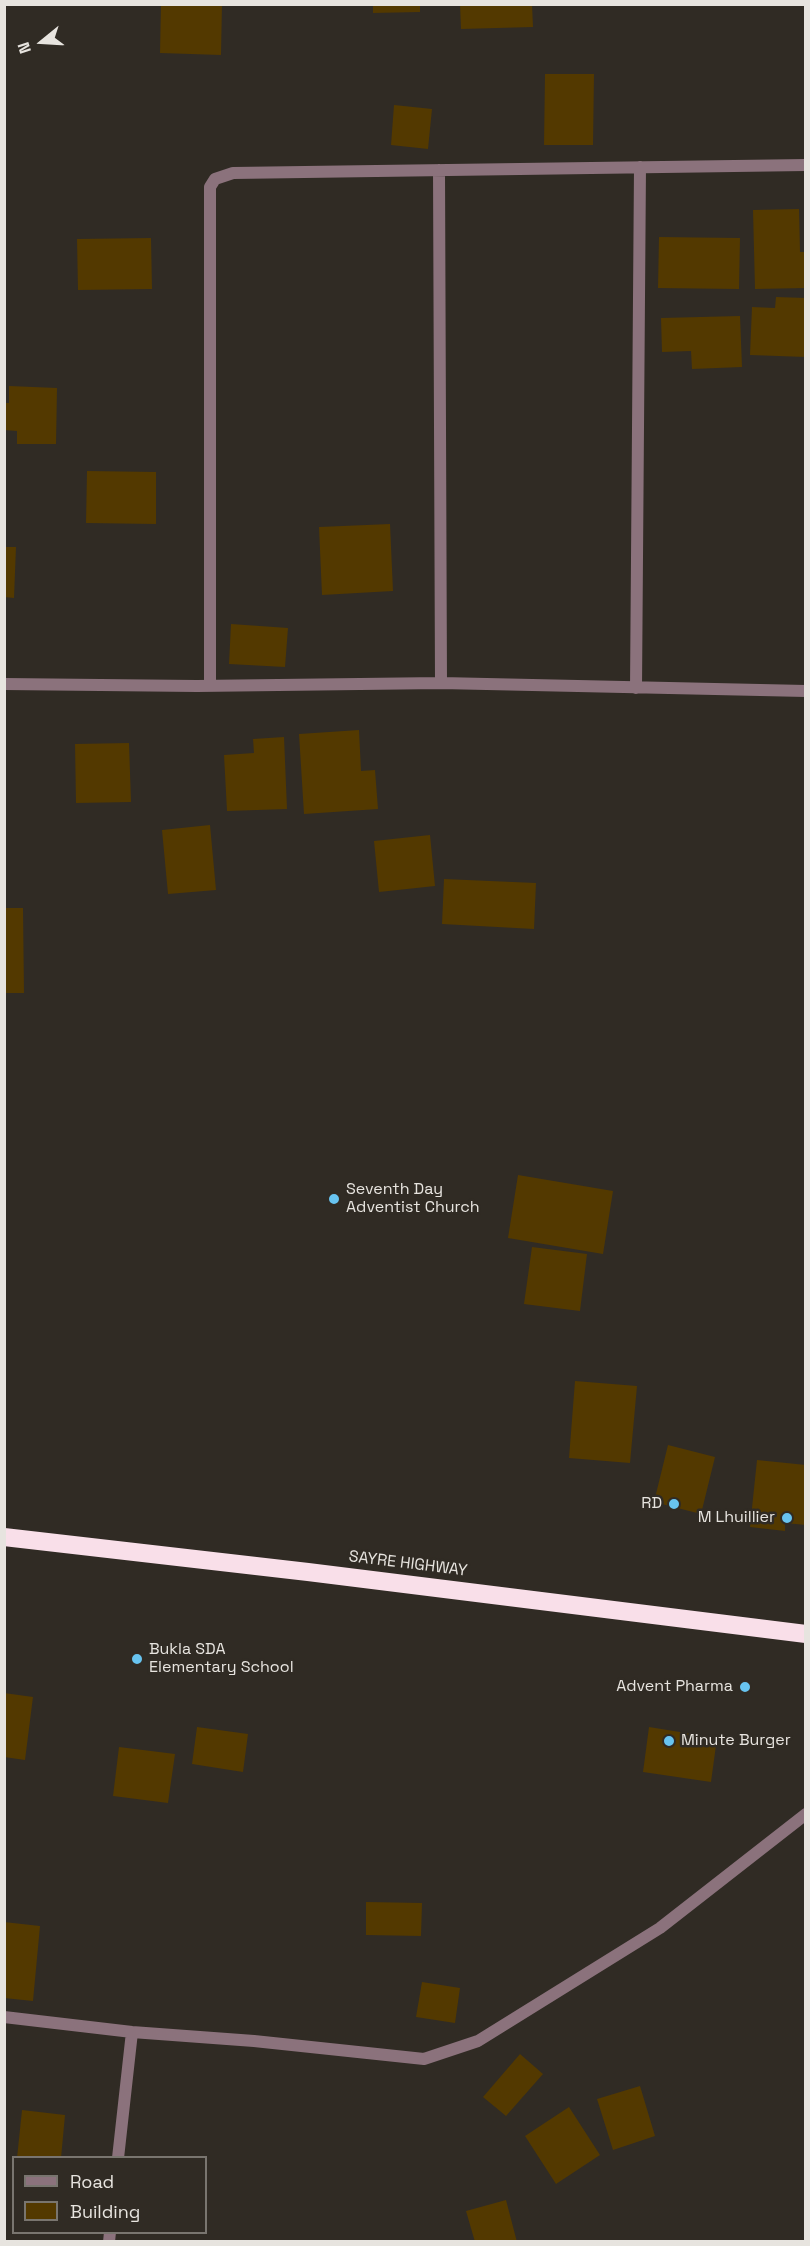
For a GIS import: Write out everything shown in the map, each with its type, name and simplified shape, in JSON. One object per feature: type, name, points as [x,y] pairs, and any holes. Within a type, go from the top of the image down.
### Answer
[{"type":"highway","name":"SAYRE HIGHWAY","points":[[4,1537],[332,1574],[806,1634]]},
{"type":"street","points":[[210,686],[210,187],[215,179],[233,173],[806,165]]},
{"type":"street","points":[[636,688],[640,167]]},
{"type":"street","points":[[439,170],[441,683]]},
{"type":"street","points":[[4,684],[210,686],[441,683],[806,691]]},
{"type":"street","points":[[4,2017],[132,2032],[254,2041],[424,2060],[478,2041],[660,1928],[806,1814]]},
{"type":"street","points":[[118,2156],[132,2032]]},
{"type":"building","points":[[161,4],[222,4],[221,55],[160,53]]},
{"type":"building","points":[[373,4],[420,4],[420,12],[373,13]]},
{"type":"building","points":[[460,4],[532,4],[533,27],[461,29]]},
{"type":"building","points":[[545,74],[594,74],[593,145],[544,145]]},
{"type":"building","points":[[394,105],[432,109],[428,149],[391,145]]},
{"type":"building","points":[[799,209],[800,252],[806,252],[806,288],[755,289],[753,210]]},
{"type":"building","points":[[659,237],[740,238],[739,289],[658,288]]},
{"type":"building","points":[[151,238],[152,289],[78,290],[77,239]]},
{"type":"building","points":[[776,297],[806,298],[806,357],[750,355],[752,307],[775,308]]},
{"type":"building","points":[[740,316],[742,367],[692,369],[691,351],[662,352],[661,318]]},
{"type":"building","points":[[9,386],[57,388],[56,444],[17,444],[17,431],[4,430],[4,403],[9,403]]},
{"type":"building","points":[[87,471],[156,472],[156,524],[86,523]]},
{"type":"building","points":[[390,524],[393,591],[322,595],[319,527]]},
{"type":"building","points":[[4,547],[16,547],[14,598],[4,597]]},
{"type":"building","points":[[231,624],[288,628],[285,667],[229,664]]},
{"type":"building","points":[[359,730],[361,771],[375,770],[378,809],[304,814],[299,734]]},
{"type":"building","points":[[284,737],[287,809],[227,811],[224,755],[254,753],[253,739]]},
{"type":"building","points":[[129,743],[131,802],[76,803],[75,744]]},
{"type":"building","points":[[210,825],[216,890],[168,894],[162,830]]},
{"type":"building","points":[[430,835],[435,886],[379,892],[374,841]]},
{"type":"building","points":[[444,879],[536,883],[534,929],[442,924]]},
{"type":"building","points":[[4,908],[23,908],[24,993],[4,993]]},
{"type":"building","points":[[518,1175],[613,1191],[603,1254],[508,1238]]},
{"type":"building","points":[[532,1247],[587,1254],[580,1311],[524,1304]]},
{"type":"building","points":[[575,1381],[637,1386],[630,1463],[569,1458]]},
{"type":"building","points":[[668,1445],[715,1457],[701,1514],[654,1502]]},
{"type":"building","points":[[757,1460],[806,1465],[806,1525],[785,1523],[785,1531],[750,1527]]},
{"type":"building","points":[[4,1693],[33,1697],[25,1760],[4,1757]]},
{"type":"building","points":[[197,1727],[248,1734],[243,1772],[192,1764]]},
{"type":"building","points":[[649,1727],[717,1738],[711,1782],[643,1772]]},
{"type":"building","points":[[119,1747],[175,1754],[168,1803],[113,1796]]},
{"type":"building","points":[[366,1902],[422,1903],[421,1936],[366,1935]]},
{"type":"building","points":[[4,1922],[40,1926],[33,2001],[4,1998]]},
{"type":"building","points":[[422,1982],[460,1988],[455,2023],[416,2017]]},
{"type":"building","points":[[520,2054],[543,2074],[506,2116],[483,2097]]},
{"type":"building","points":[[640,2086],[655,2136],[613,2150],[597,2099]]},
{"type":"building","points":[[569,2107],[600,2155],[556,2184],[525,2136]]},
{"type":"building","points":[[22,2110],[65,2115],[61,2156],[17,2156]]},
{"type":"building","points":[[506,2200],[517,2242],[475,2242],[466,2211]]},
{"type":"place","name":"Seventh Day Adventist Church","points":[[334,1199]]},
{"type":"place","name":"RD","points":[[674,1504]]},
{"type":"place","name":"M Lhuillier","points":[[787,1518]]},
{"type":"place","name":"Bukla SDA Elementary School","points":[[137,1659]]},
{"type":"place","name":"Advent Pharma","points":[[745,1687]]},
{"type":"place","name":"Minute Burger","points":[[669,1741]]}]
